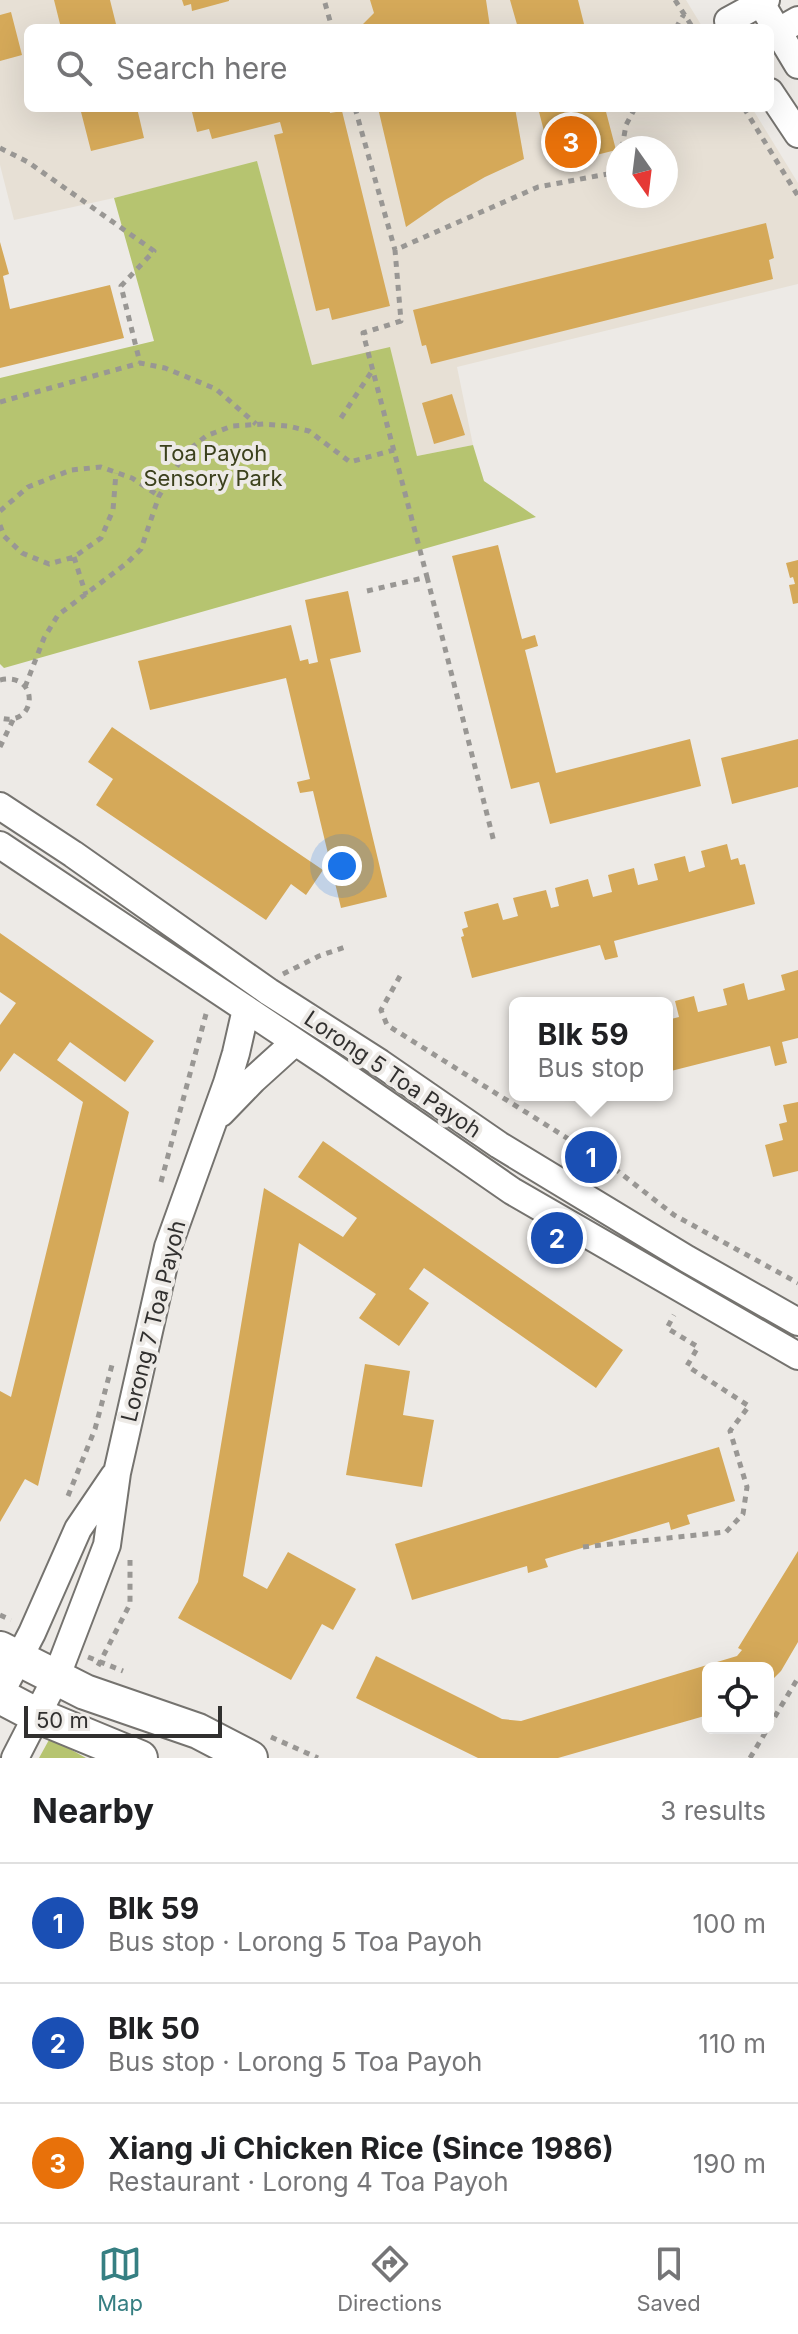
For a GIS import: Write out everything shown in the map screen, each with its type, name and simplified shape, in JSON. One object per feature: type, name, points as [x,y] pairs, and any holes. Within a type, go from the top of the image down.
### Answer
[{"type":"main road","points":[[9,1642],[56,1678],[85,1692],[196,1744],[250,1758]]},
{"type":"main road","points":[[0,1695],[36,1715],[140,1758]]},
{"type":"street","points":[[726,16],[762,1],[782,29],[798,65]]},
{"type":"street","points":[[774,98],[798,134]]},
{"type":"street","name":"Lorong 5 Toa Payoh","points":[[0,806],[269,992],[499,1145],[798,1322]]},
{"type":"street","name":"Lorong 5 Toa Payoh","points":[[0,845],[512,1191],[798,1356]]},
{"type":"street","name":"Lorong 7 Toa Payoh","points":[[15,1758],[56,1678],[107,1545],[117,1473],[168,1247],[236,1053],[246,1009]]},
{"type":"street","name":"Lorong 7 Toa Payoh","points":[[212,1126],[226,1107],[295,1042]]},
{"type":"street","name":"Lorong 7 Toa Payoh","points":[[0,1695],[9,1642],[78,1529],[117,1473]]},
{"type":"path","points":[[675,0],[691,24]]},
{"type":"path","points":[[325,3],[331,24]]},
{"type":"path","points":[[678,24],[684,13]]},
{"type":"path","points":[[356,112],[395,250],[401,321],[363,333],[494,842]]},
{"type":"path","points":[[624,136],[633,112]]},
{"type":"path","points":[[746,112],[798,196]]},
{"type":"path","points":[[0,148],[28,162],[154,251],[121,286],[140,363]]},
{"type":"path","points":[[395,250],[538,187],[606,174]]},
{"type":"path","points":[[0,402],[140,363],[165,368],[216,389],[256,424]]},
{"type":"path","points":[[341,418],[373,370]]},
{"type":"path","points":[[25,687],[44,638],[58,615],[141,549],[159,496],[185,453],[206,436],[232,426],[288,426],[309,431],[350,462],[394,450]]},
{"type":"path","points":[[0,511],[28,487],[71,470],[101,467],[132,478],[159,496]]},
{"type":"path","points":[[0,525],[4,536],[22,553],[49,564],[74,557],[101,538],[113,510],[116,473]]},
{"type":"path","points":[[74,557],[86,595]]},
{"type":"path","points":[[367,591],[427,577]]},
{"type":"path","points":[[0,680],[14,679],[25,687],[29,700],[28,708],[13,720],[0,747]]},
{"type":"path","points":[[0,718],[13,720]]},
{"type":"path","points":[[400,976],[381,1010],[387,1025],[610,1165],[674,1215],[798,1283]]},
{"type":"path","points":[[160,1186],[213,987]]},
{"type":"path","points":[[583,1547],[726,1532],[743,1514],[747,1487],[730,1431],[749,1406],[687,1366],[698,1347],[667,1328],[674,1315]]},
{"type":"path","points":[[64,1503],[95,1429],[115,1353]]},
{"type":"path","points":[[101,1661],[130,1604],[131,1550]]},
{"type":"path","points":[[9,1642],[16,1607]]},
{"type":"path","points":[[750,1758],[798,1678]]},
{"type":"shaded area","points":[[0,0],[686,0],[701,24],[24,24],[24,112],[754,112],[798,183],[798,284],[457,367],[473,445],[417,456],[390,348],[312,365],[257,162],[14,220],[0,165]]},
{"type":"green space","name":"Toa Payoh Sensory Park","points":[[257,161],[312,365],[390,347],[417,456],[473,445],[484,481],[536,517],[4,668],[0,664],[0,378],[154,341],[114,198]]},
{"type":"green space","points":[[50,1738],[86,1758],[39,1758]]},
{"type":"building","points":[[54,0],[110,0],[116,24],[60,24]]},
{"type":"building","points":[[182,0],[229,1],[192,11],[191,4],[184,6]]},
{"type":"building","points":[[370,0],[486,0],[490,24],[363,24],[374,13]]},
{"type":"building","points":[[510,0],[578,0],[584,24],[517,24]]},
{"type":"building","points":[[11,12],[22,55],[0,61],[0,15]]},
{"type":"building","points":[[81,112],[138,112],[144,138],[91,151]]},
{"type":"building","points":[[192,112],[342,112],[390,306],[332,320],[329,308],[316,311],[274,135],[283,133],[280,122],[212,139],[209,129],[197,132]]},
{"type":"building","points":[[379,112],[516,112],[524,159],[445,200],[406,227]]},
{"type":"building","points":[[539,112],[606,112],[612,136],[606,136],[606,153],[553,166]]},
{"type":"building","points":[[766,223],[774,258],[769,260],[773,279],[431,364],[426,345],[422,346],[413,310]]},
{"type":"building","points":[[0,242],[9,274],[3,276],[10,309],[110,285],[124,338],[0,368]]},
{"type":"building","points":[[452,394],[465,435],[434,444],[422,403]]},
{"type":"building","points":[[498,545],[522,639],[535,635],[538,646],[525,650],[556,773],[690,739],[701,786],[550,824],[539,782],[511,789],[452,556]]},
{"type":"building","points":[[798,560],[798,603],[793,604],[789,585],[795,584],[786,563]]},
{"type":"building","points":[[348,591],[361,652],[330,659],[387,897],[341,908],[313,791],[300,793],[297,782],[310,779],[286,678],[150,710],[138,661],[291,625],[300,661],[308,659],[309,664],[318,662],[305,600]]},
{"type":"building","points":[[112,727],[323,870],[306,895],[291,884],[266,920],[96,805],[113,779],[88,762]]},
{"type":"building","points":[[798,739],[798,787],[732,804],[721,758]]},
{"type":"building","points":[[727,844],[731,860],[738,858],[740,865],[745,864],[755,904],[614,941],[618,957],[605,960],[600,945],[472,978],[461,937],[464,936],[462,929],[468,927],[464,912],[498,903],[503,920],[518,916],[513,898],[546,890],[551,908],[559,906],[555,888],[588,879],[593,897],[612,892],[608,875],[634,868],[638,885],[658,880],[654,864],[685,856],[689,872],[705,867],[701,851]]},
{"type":"building","points":[[0,933],[154,1041],[125,1082],[70,1042],[57,1060],[129,1112],[38,1486],[25,1479],[0,1522],[0,1391],[11,1397],[83,1102],[14,1053],[0,1072],[0,1025],[16,1003],[0,992]]},
{"type":"building","points":[[798,970],[798,1038],[782,1042],[787,1063],[775,1066],[770,1046],[673,1070],[673,1018],[679,1017],[675,1001],[694,996],[698,1012],[727,1005],[723,989],[744,983],[748,1000],[785,990],[781,975]]},
{"type":"building","points":[[798,1102],[798,1171],[773,1177],[765,1145],[783,1140],[779,1124],[787,1122],[783,1105]]},
{"type":"building","points":[[323,1141],[623,1350],[596,1388],[424,1268],[409,1289],[429,1303],[399,1346],[359,1318],[376,1294],[299,1243],[243,1576],[267,1589],[288,1552],[356,1589],[333,1630],[322,1624],[291,1680],[178,1618],[198,1582],[264,1188],[343,1237],[357,1218],[298,1177]]},
{"type":"building","points":[[365,1364],[410,1371],[403,1415],[434,1420],[422,1487],[346,1475]]},
{"type":"building","points":[[719,1447],[735,1501],[687,1515],[690,1524],[671,1530],[669,1522],[545,1559],[548,1567],[528,1573],[527,1566],[412,1600],[395,1544]]},
{"type":"building","points":[[798,1551],[798,1642],[781,1671],[774,1678],[774,1662],[717,1662],[737,1656],[742,1650],[738,1648]]},
{"type":"building","points":[[376,1656],[502,1719],[521,1721],[702,1667],[702,1717],[558,1758],[478,1758],[356,1698]]},
{"type":"place","name":"Xiang Ji Chicken Rice (Since 1986)","points":[[571,142]]},
{"type":"place","name":"Blk 59","points":[[591,1157]]},
{"type":"place","name":"Blk 50","points":[[557,1238]]}]
